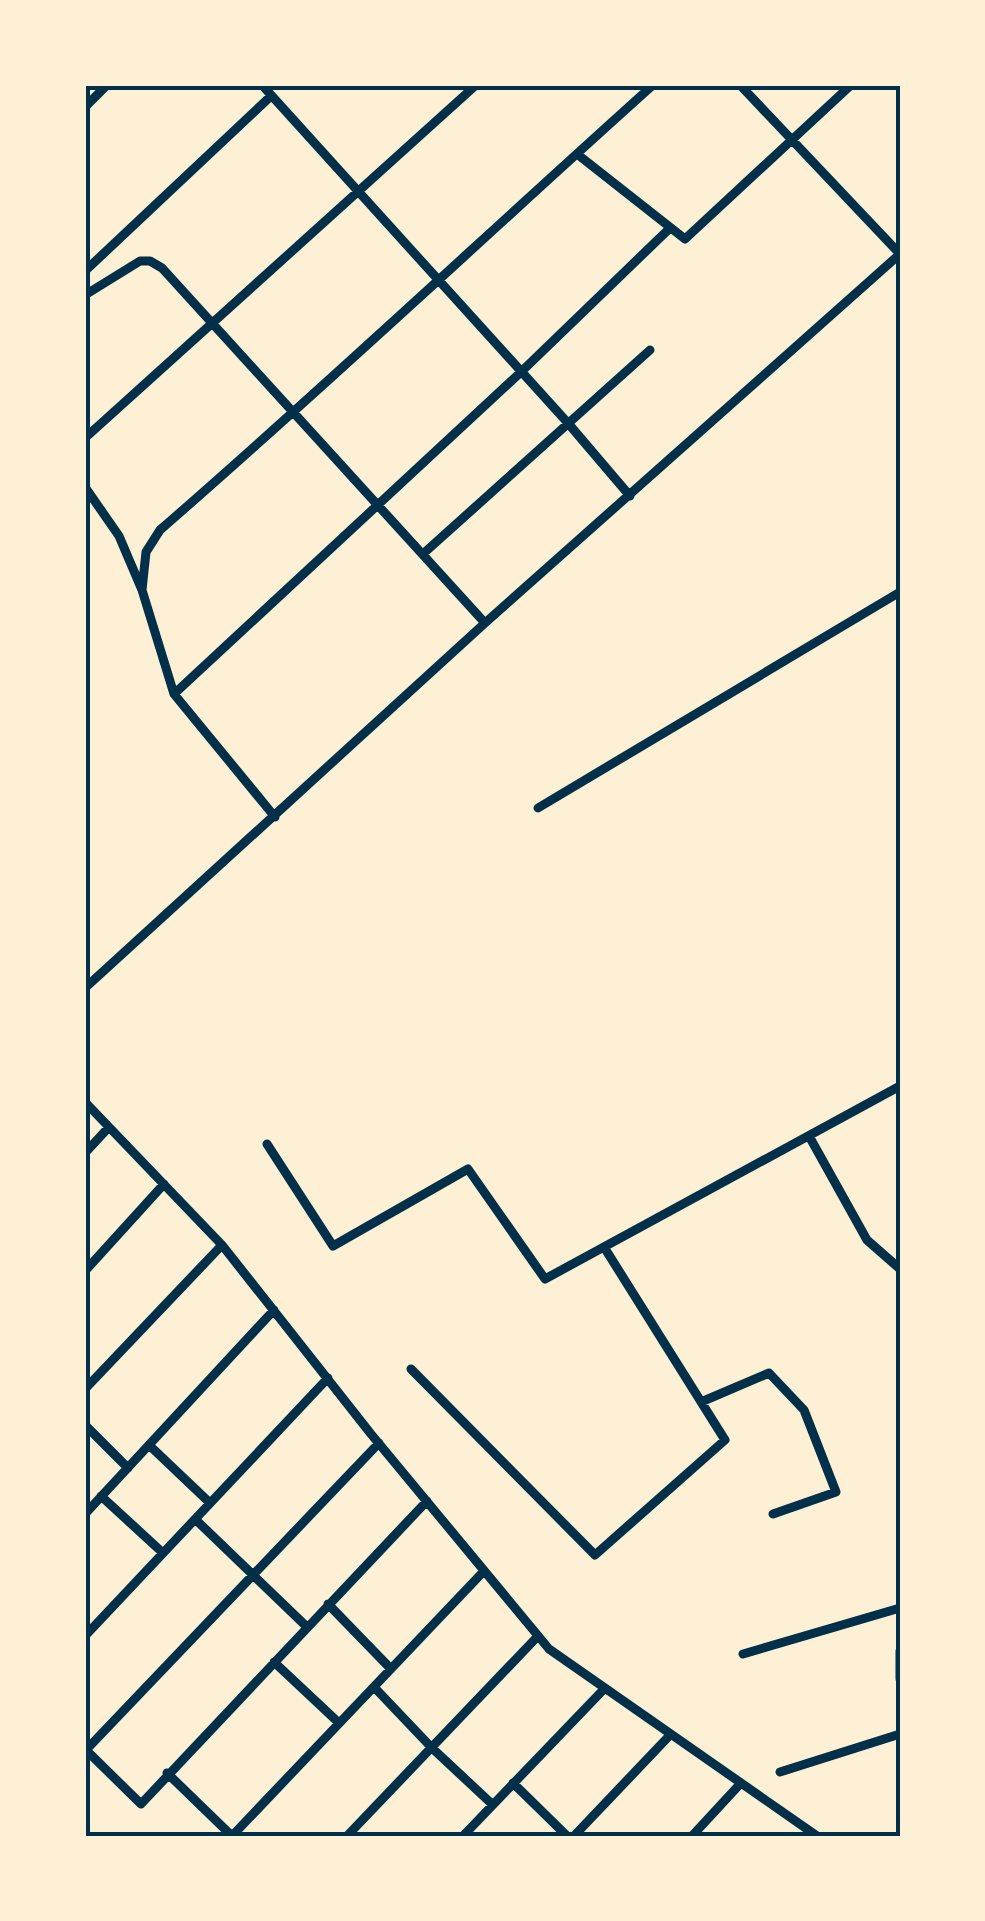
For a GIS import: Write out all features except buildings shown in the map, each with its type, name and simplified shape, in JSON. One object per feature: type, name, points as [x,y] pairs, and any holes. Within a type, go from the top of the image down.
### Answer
[{"type":"street","points":[[85,107],[107,85]]},
{"type":"street","points":[[262,85],[630,496]]},
{"type":"street","points":[[454,85],[461,98]]},
{"type":"street","points":[[85,438],[476,85]]},
{"type":"street","points":[[142,590],[146,552],[160,530],[294,414],[653,85]]},
{"type":"street","points":[[85,988],[485,623],[900,254],[740,85]]},
{"type":"street","points":[[576,154],[685,240],[851,85]]},
{"type":"street","points":[[85,271],[271,96]]},
{"type":"street","points":[[174,694],[522,372],[670,228]]},
{"type":"street","points":[[85,295],[126,267],[150,260],[162,268],[485,623]]},
{"type":"street","points":[[424,553],[650,350]]},
{"type":"street","points":[[85,487],[119,536],[142,590],[174,694],[275,817]]},
{"type":"street","points":[[538,808],[900,592]]},
{"type":"street","points":[[267,1144],[333,1246],[468,1169],[545,1279],[900,1086]]},
{"type":"street","points":[[85,1102],[222,1245],[549,1649],[809,1834]]},
{"type":"street","points":[[85,1152],[109,1127]]},
{"type":"street","points":[[809,1136],[868,1240],[900,1269]]},
{"type":"street","points":[[85,1270],[164,1184]]},
{"type":"street","points":[[85,1390],[222,1245]]},
{"type":"street","points":[[411,1370],[595,1555],[725,1440],[604,1248]]},
{"type":"street","points":[[85,1514],[274,1310]]},
{"type":"street","points":[[701,1402],[769,1373],[804,1410],[836,1492],[772,1514]]},
{"type":"street","points":[[85,1636],[328,1378]]},
{"type":"street","points":[[85,1425],[128,1468]]},
{"type":"street","points":[[380,1443],[86,1750],[141,1804],[426,1500]]},
{"type":"street","points":[[149,1445],[210,1504]]},
{"type":"street","points":[[102,1496],[164,1553]]},
{"type":"street","points":[[195,1519],[307,1627]]},
{"type":"street","points":[[167,1774],[232,1836],[484,1571]]},
{"type":"street","points":[[328,1604],[391,1669]]},
{"type":"street","points":[[743,1654],[900,1608]]},
{"type":"street","points":[[347,1836],[538,1636]]},
{"type":"street","points":[[900,1651],[900,1679]]},
{"type":"street","points":[[274,1662],[339,1723]]},
{"type":"street","points":[[374,1687],[493,1804]]},
{"type":"street","points":[[467,1835],[604,1688]]},
{"type":"street","points":[[513,1783],[570,1836],[670,1734]]},
{"type":"street","points":[[780,1772],[900,1734]]},
{"type":"street","points":[[692,1836],[742,1784]]}]
